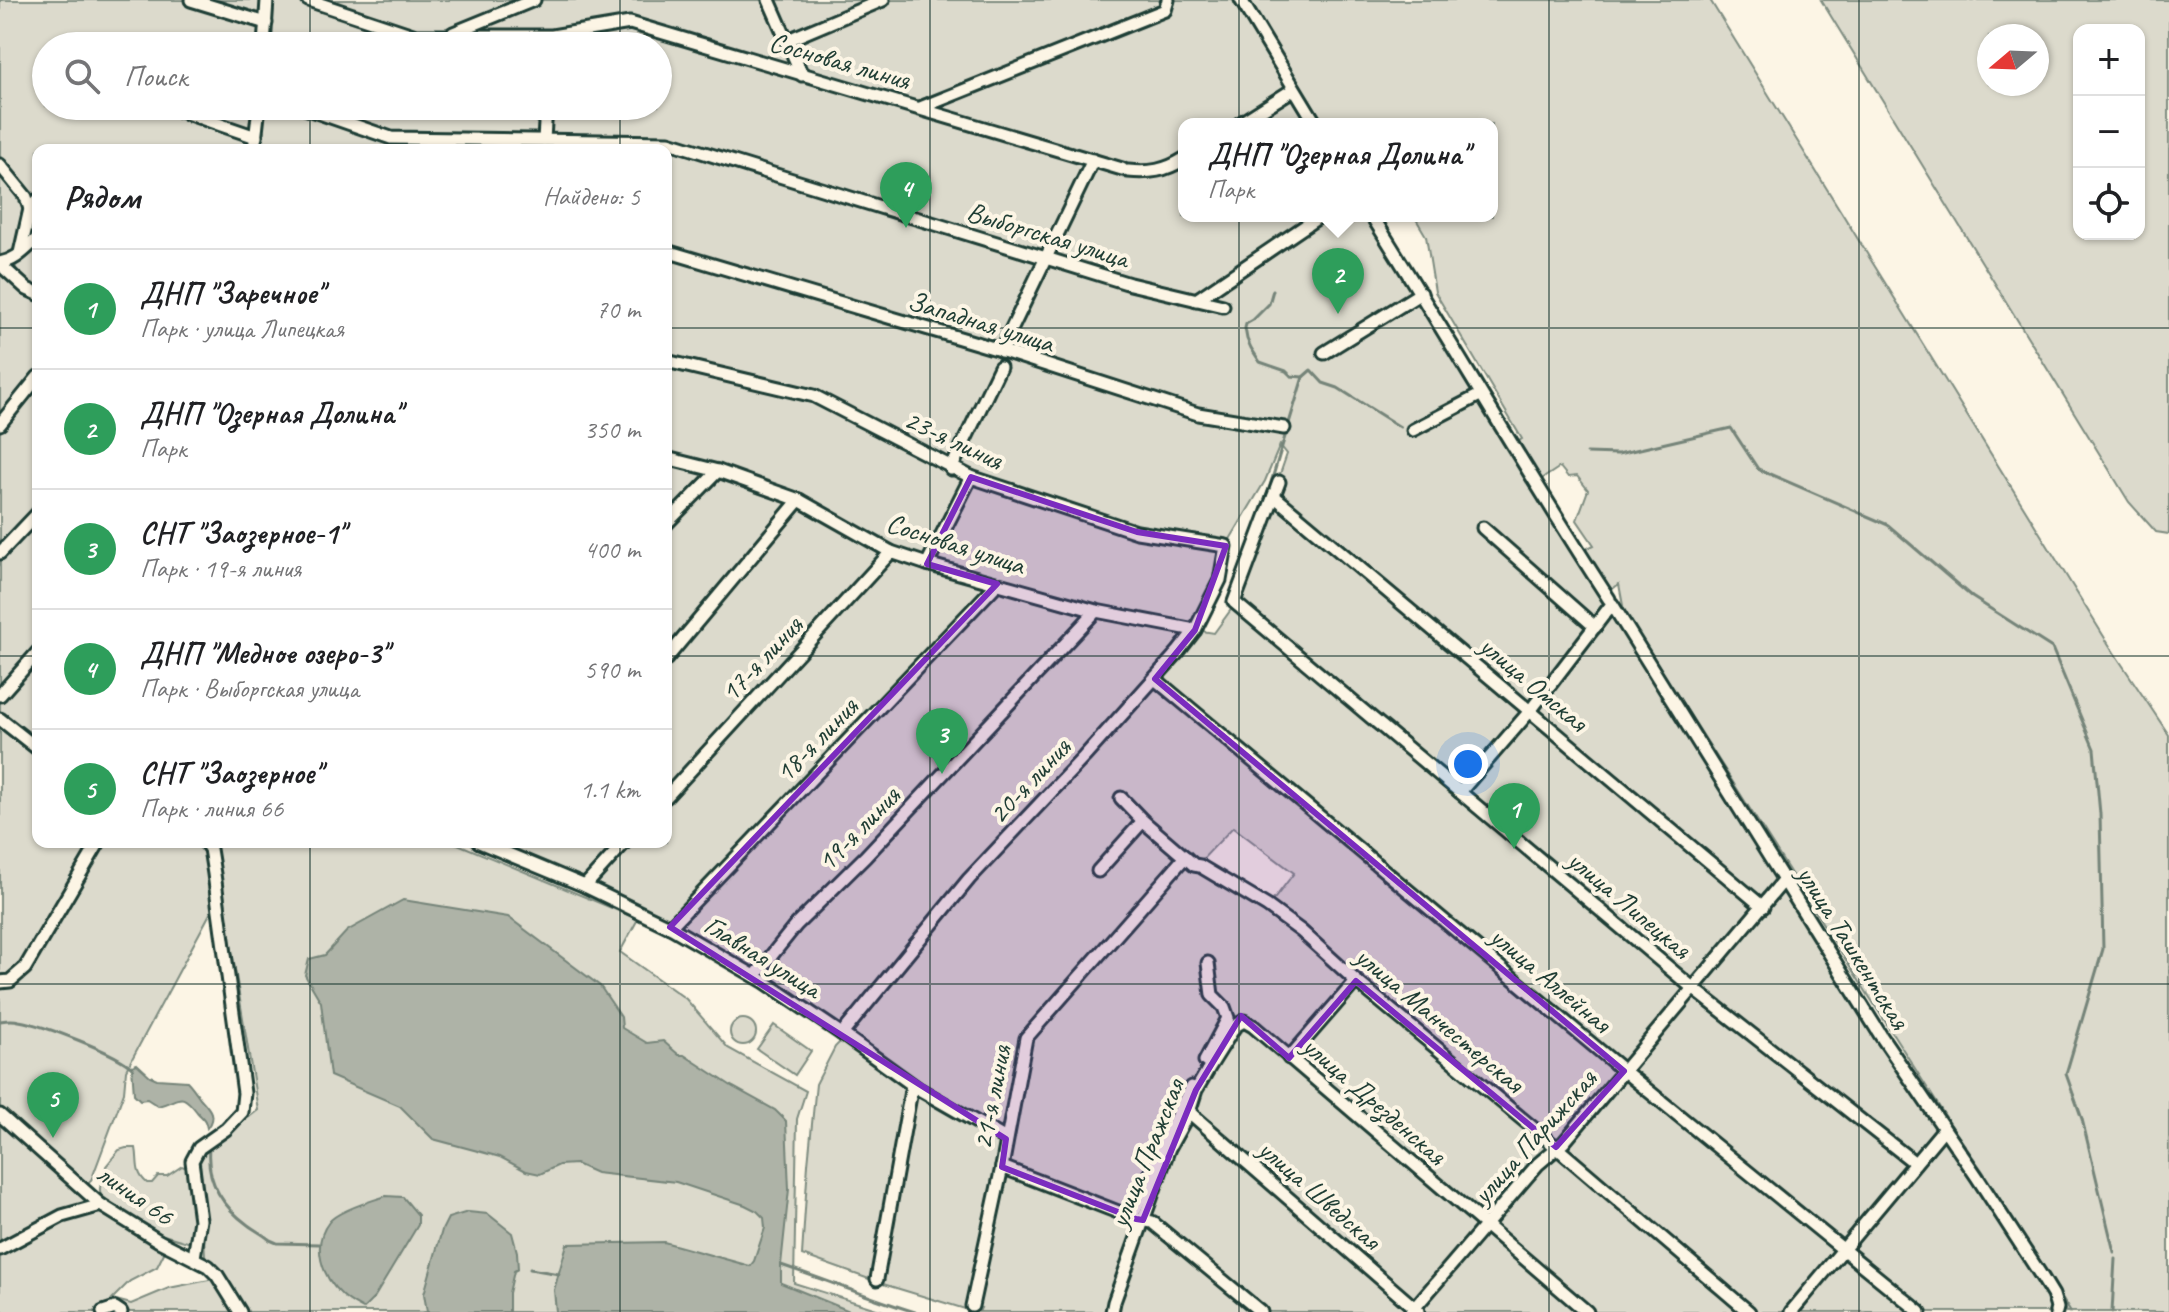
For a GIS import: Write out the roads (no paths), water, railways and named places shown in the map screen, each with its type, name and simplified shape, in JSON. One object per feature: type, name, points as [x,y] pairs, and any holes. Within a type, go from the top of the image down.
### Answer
[{"type":"street","points":[[191,0],[266,23]]},
{"type":"street","points":[[265,32],[267,0]]},
{"type":"street","name":"Сосновая линия","points":[[308,0],[404,32]]},
{"type":"street","points":[[455,32],[534,0]]},
{"type":"street","points":[[769,0],[802,75]]},
{"type":"street","points":[[788,40],[883,0]]},
{"type":"street","points":[[920,108],[1165,10],[1168,0]]},
{"type":"street","points":[[1241,0],[1312,118]]},
{"type":"street","name":"Сосновая линия","points":[[590,32],[630,23],[660,32]]},
{"type":"street","name":"Сосновая линия","points":[[672,36],[1125,170],[1153,172],[1178,162]]},
{"type":"street","points":[[1248,118],[1294,89]]},
{"type":"street","points":[[199,120],[255,144],[258,120]]},
{"type":"street","name":"Выборгская улица","points":[[339,120],[391,138],[669,142],[1130,284],[1223,306]]},
{"type":"street","points":[[544,140],[545,120]]},
{"type":"street","points":[[1001,351],[1093,160]]},
{"type":"street","points":[[0,165],[32,202]]},
{"type":"street","points":[[20,253],[32,211]]},
{"type":"street","points":[[1196,300],[1311,222]]},
{"type":"street","name":"улица Ташкентская","points":[[1376,222],[1480,395],[1881,1036],[2048,1286],[2056,1312]]},
{"type":"street","points":[[32,243],[3,266],[32,291]]},
{"type":"street","name":"Западная улица","points":[[672,253],[1001,351],[1198,414],[1284,428]]},
{"type":"street","points":[[1324,353],[1421,293]]},
{"type":"street","name":"23-я линия","points":[[672,362],[814,396],[971,477],[1137,532],[1226,546]]},
{"type":"street","points":[[951,469],[1000,367]]},
{"type":"street","points":[[0,424],[32,384]]},
{"type":"street","points":[[1413,430],[1480,395]]},
{"type":"street","name":"Сосновая улица","points":[[672,460],[718,471],[799,500],[891,552],[927,564],[1096,611],[1195,630]]},
{"type":"street","points":[[672,518],[718,471]]},
{"type":"street","points":[[927,564],[971,477]]},
{"type":"street","name":"улица Липецкая","points":[[1279,482],[1234,602],[1694,989],[1915,1163]]},
{"type":"street","name":"улица Омская","points":[[1274,496],[1763,907]]},
{"type":"street","points":[[672,652],[799,500]]},
{"type":"street","points":[[0,553],[32,519]]},
{"type":"street","points":[[1483,528],[1595,627]]},
{"type":"street","name":"20-я линия","points":[[842,1034],[969,879],[1155,679],[1195,630],[1220,580],[1226,546]]},
{"type":"street","name":"17-я линия","points":[[672,790],[891,552]]},
{"type":"street","name":"18-я линия","points":[[670,927],[997,584]]},
{"type":"street","points":[[1460,792],[1530,711],[1595,627],[1610,601]]},
{"type":"street","name":"19-я линия","points":[[755,976],[796,925],[865,857],[1096,611]]},
{"type":"street","points":[[0,695],[32,659]]},
{"type":"street","name":"улица Аллейная","points":[[1155,679],[1624,1071],[1920,1312]]},
{"type":"street","points":[[0,719],[32,744]]},
{"type":"street","name":"улица Манчестерская","points":[[1121,798],[1194,865],[1278,913],[1749,1312]]},
{"type":"street","points":[[1098,871],[1143,821]]},
{"type":"street","points":[[0,982],[10,981],[25,968],[95,848]]},
{"type":"street","points":[[194,1257],[200,1220],[192,1161],[199,1148],[226,1129],[242,1112],[244,1093],[209,848]]},
{"type":"street","name":"Главная улица","points":[[502,848],[670,927],[755,976],[912,1085],[1006,1139]]},
{"type":"street","points":[[585,886],[620,848]]},
{"type":"street","name":"21-я линия","points":[[972,1306],[1026,1038],[1185,857]]},
{"type":"street","name":"улица Парижская","points":[[1415,1311],[1538,1164],[1572,1132],[1784,880]]},
{"type":"street","points":[[1138,1219],[1179,1109],[1228,1018],[1224,1007],[1212,995],[1208,963]]},
{"type":"street","points":[[1289,1058],[1356,981]]},
{"type":"street","name":"улица Пражская","points":[[1112,1312],[1138,1219],[1169,1148],[1205,1075],[1235,1026],[1241,1022]]},
{"type":"street","name":"улица Дрезденская","points":[[1241,1022],[1253,1026],[1587,1312]]},
{"type":"street","points":[[877,1279],[912,1085]]},
{"type":"street","name":"улица Шведская","points":[[1189,1112],[1415,1311]]},
{"type":"street","name":"линия 66","points":[[0,1115],[101,1205],[159,1241],[208,1266],[240,1312]]},
{"type":"street","points":[[1791,1312],[1943,1130]]},
{"type":"street","points":[[1002,1167],[1160,1226],[1209,1271],[1261,1312]]},
{"type":"street","points":[[0,1249],[62,1216],[101,1205]]},
{"type":"street","points":[[103,1312],[115,1308],[121,1312]]},
{"type":"waterway","points":[[1273,290],[1269,304],[1245,328],[1247,339],[1260,362],[1286,371],[1291,376],[1303,377],[1311,370],[1323,383],[1338,388],[1400,427]]},
{"type":"waterway","points":[[1266,499],[1303,377]]},
{"type":"waterway","points":[[1587,453],[1618,454],[1731,428],[1758,469],[1888,525],[1972,597],[2052,648],[2094,749],[2100,814],[2103,949],[2066,1074],[2082,1119],[2114,1252]]},
{"type":"waterway","points":[[0,1021],[17,1020],[61,1034],[112,1055],[133,1069]]},
{"type":"waterway","points":[[1890,1038],[1982,1171],[2070,1312]]},
{"type":"waterway","points":[[209,1148],[213,1182],[223,1201],[239,1218],[277,1243],[319,1244]]},
{"type":"waterway","points":[[2112,1312],[2115,1259]]},
{"type":"waterway","points":[[781,1265],[915,1312]]},
{"type":"waterway","points":[[530,1269],[559,1274]]},
{"type":"place","name":"ДНП \"Медное озеро-3\"","points":[[906,228]]},
{"type":"place","name":"ДНП \"Озерная Долина\"","points":[[1338,314]]},
{"type":"place","name":"СНТ \"Заозерное-1\"","points":[[942,774]]},
{"type":"place","name":"ДНП \"Заречное\"","points":[[1514,849]]},
{"type":"place","name":"СНТ \"Заозерное\"","points":[[53,1138]]}]
